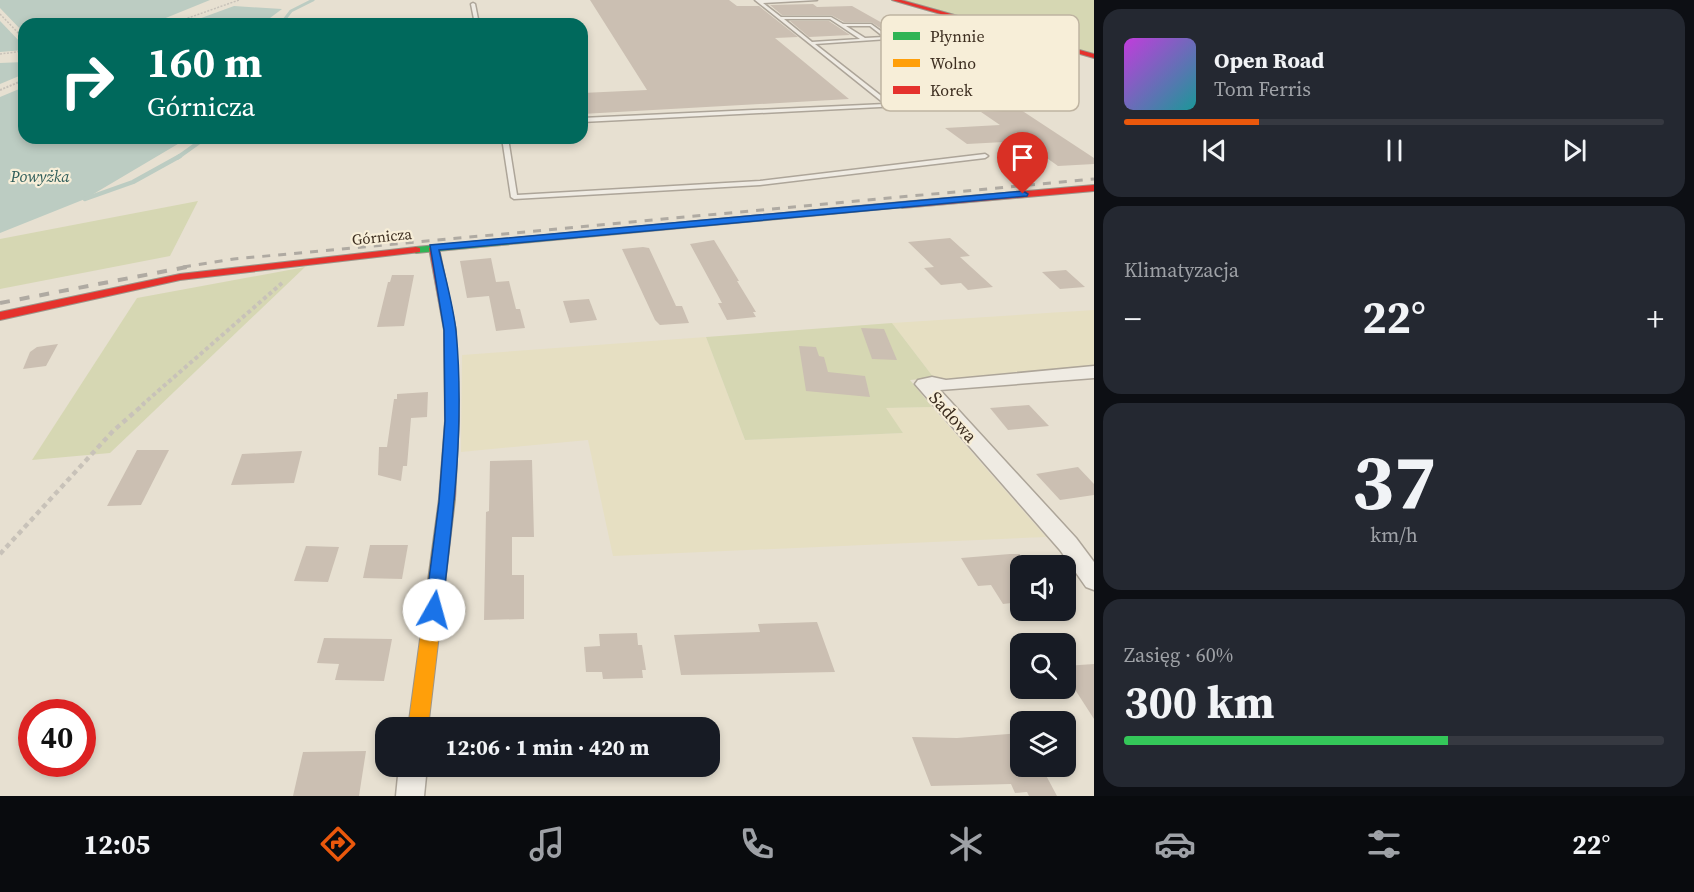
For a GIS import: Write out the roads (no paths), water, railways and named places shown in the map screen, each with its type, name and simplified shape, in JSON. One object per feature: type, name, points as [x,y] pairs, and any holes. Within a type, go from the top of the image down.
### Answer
[{"type":"street","points":[[895,0],[948,15]]},
{"type":"street","points":[[1079,52],[1094,56]]},
{"type":"street","name":"Górnicza","points":[[0,316],[180,277],[310,261],[1094,188]]},
{"type":"street","points":[[419,717],[447,502],[452,421],[450,330],[434,248]]},
{"type":"street","name":"Sadowa","points":[[1094,372],[946,386],[924,384],[1068,544],[1094,580]]},
{"type":"street","points":[[410,796],[412,777]]},
{"type":"lane","points":[[758,1],[815,0]]},
{"type":"lane","points":[[758,1],[881,98]]},
{"type":"lane","points":[[473,4],[476,18]]},
{"type":"lane","points":[[780,18],[831,18],[865,40]]},
{"type":"lane","points":[[844,25],[871,25],[881,33]]},
{"type":"lane","points":[[811,43],[881,39]]},
{"type":"lane","points":[[588,120],[881,103]]},
{"type":"lane","points":[[506,144],[514,197],[760,183],[985,156]]},
{"type":"water","points":[[0,0],[210,0],[166,18],[18,18],[18,27],[0,8]]},
{"type":"water","points":[[234,6],[282,9],[270,18],[201,18]]},
{"type":"water","points":[[0,21],[18,40],[18,50],[0,52]]},
{"type":"water","points":[[18,62],[18,76],[0,84],[0,63]]},
{"type":"water","name":"Powyżka","points":[[18,90],[18,144],[178,144],[85,199],[0,233],[0,97]]},
{"type":"waterway","points":[[286,18],[291,11],[313,0]]},
{"type":"waterway","points":[[179,156],[197,144]]},
{"type":"waterway","points":[[85,199],[133,182],[179,156]]},
{"type":"railway","points":[[183,267],[234,259],[1094,179]]},
{"type":"railway","points":[[0,303],[192,266]]}]
